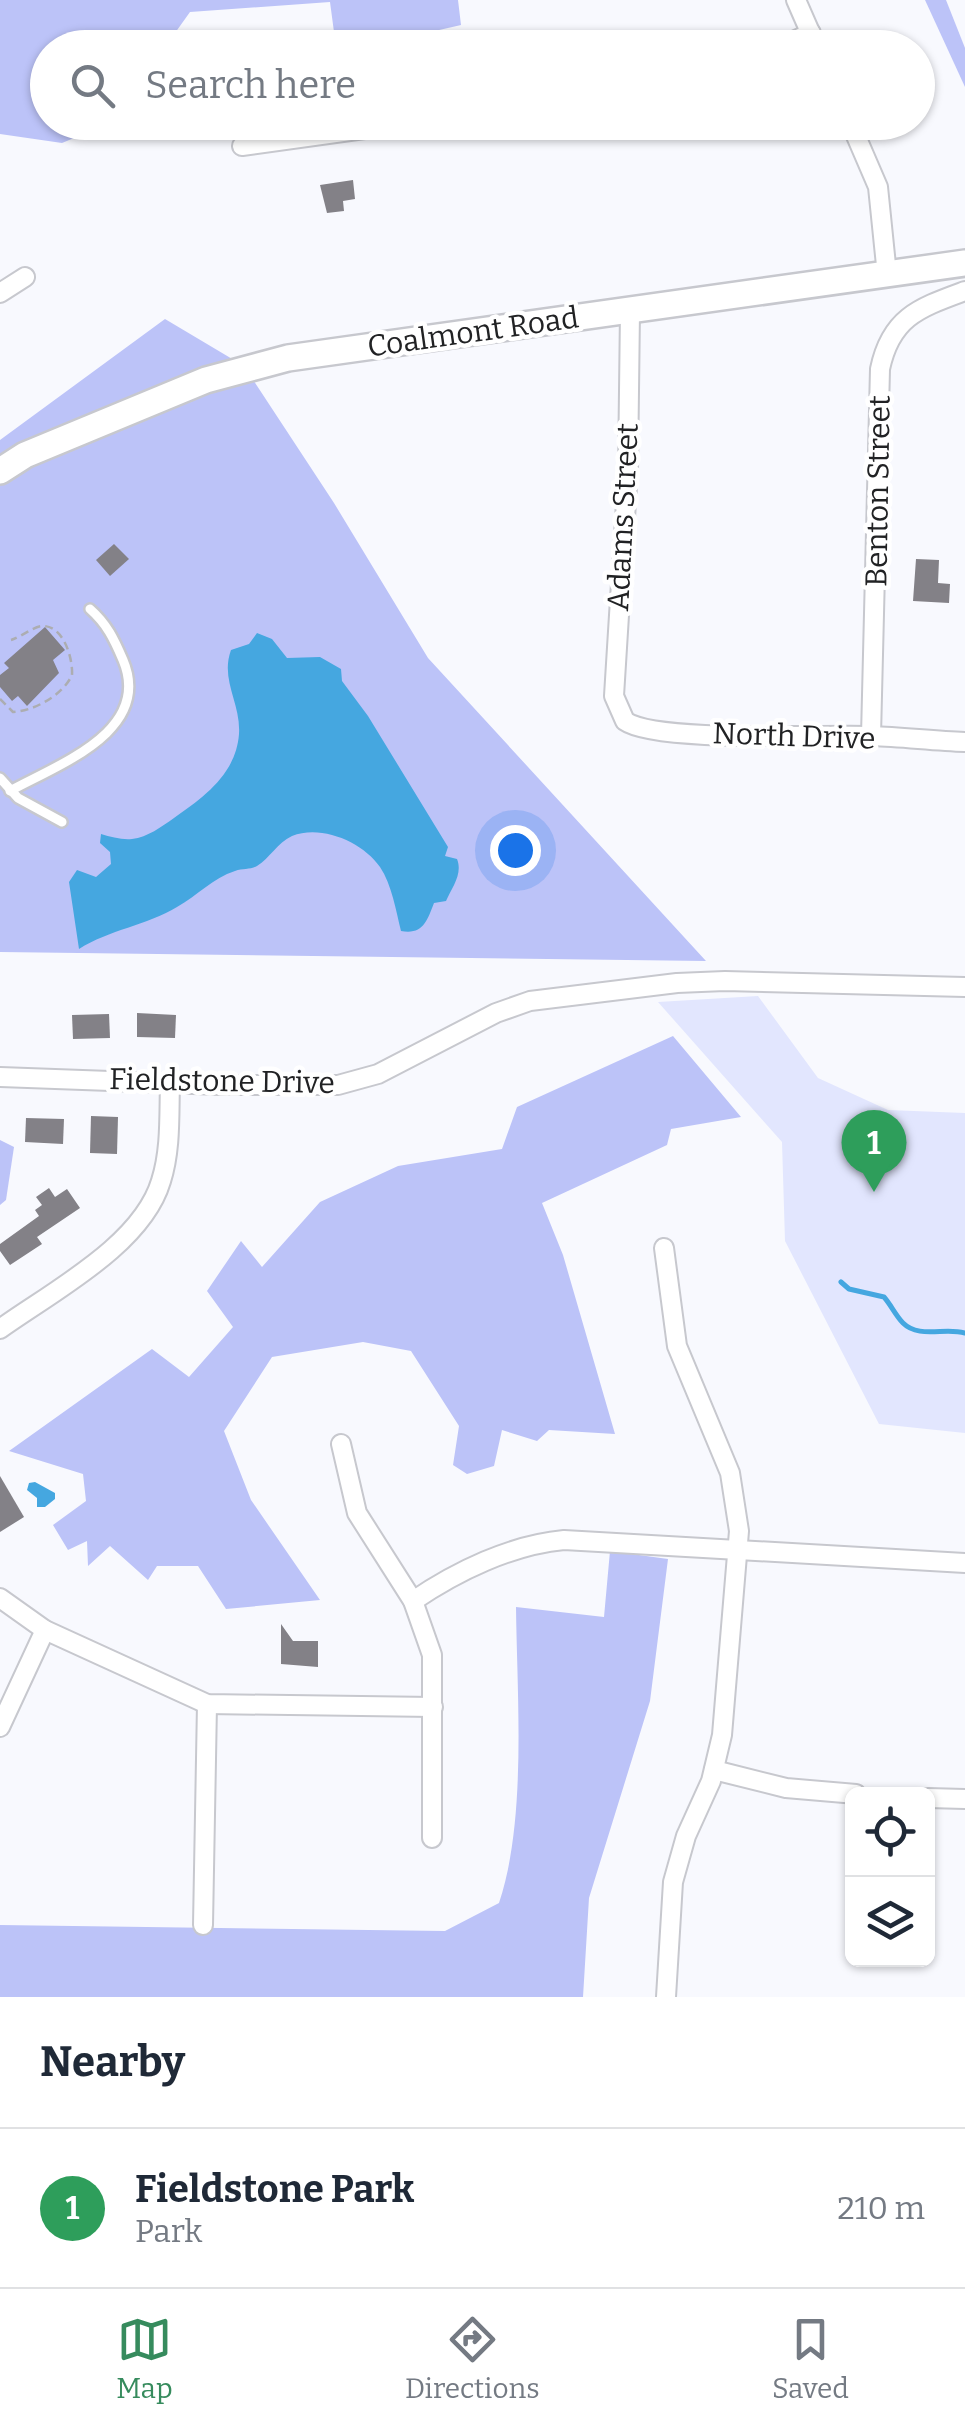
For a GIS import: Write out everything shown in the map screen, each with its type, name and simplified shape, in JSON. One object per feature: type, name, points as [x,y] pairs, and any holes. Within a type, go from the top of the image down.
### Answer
[{"type":"street","points":[[796,0],[810,30]]},
{"type":"street","points":[[242,146],[285,140]]},
{"type":"street","points":[[858,140],[878,187],[887,275]]},
{"type":"street","name":"Coalmont Road","points":[[0,471],[26,455],[143,404],[253,366],[320,352],[965,262]]},
{"type":"street","points":[[0,293],[24,277]]},
{"type":"street","name":"Benton Street","points":[[872,736],[880,369],[884,352],[902,321],[965,291]]},
{"type":"street","name":"Adams Street","points":[[625,722],[614,696],[628,470],[630,311]]},
{"type":"street","name":"North Drive","points":[[625,722],[645,730],[965,742]]},
{"type":"street","name":"Fieldstone Drive","points":[[0,1077],[314,1086],[352,1082],[378,1074],[512,1006],[544,999],[725,981],[965,988]]},
{"type":"street","points":[[0,1328],[119,1244],[142,1222],[156,1198],[165,1169],[170,1082]]},
{"type":"street","points":[[664,1248],[678,1346],[730,1473],[738,1514],[725,1718],[714,1770],[686,1836],[673,1882],[666,1997]]},
{"type":"street","points":[[341,1444],[357,1514],[413,1601],[432,1654],[432,1838]]},
{"type":"street","points":[[413,1601],[489,1560],[542,1542],[585,1540],[965,1562]]},
{"type":"street","points":[[0,1598],[45,1630],[207,1704],[433,1708]]},
{"type":"street","points":[[0,1727],[45,1630]]},
{"type":"street","points":[[204,1925],[207,1704]]},
{"type":"street","points":[[714,1770],[786,1788],[845,1793]]},
{"type":"street","points":[[935,1798],[965,1799]]},
{"type":"lane","points":[[10,791],[98,741],[118,722],[126,706],[131,680],[106,624],[90,609]]},
{"type":"lane","points":[[0,778],[18,798],[62,822]]},
{"type":"path","points":[[0,699],[12,712],[27,710],[61,690],[72,675],[68,650],[50,628],[39,627],[11,640]]},
{"type":"shaded area","points":[[0,0],[458,0],[461,25],[439,30],[334,30],[330,2],[190,12],[177,30],[30,30],[30,138],[0,134]]},
{"type":"shaded area","points":[[925,0],[946,0],[965,48],[965,87]]},
{"type":"shaded area","points":[[165,319],[244,366],[334,503],[428,658],[706,961],[0,952],[0,440]]},
{"type":"shaded area","points":[[257,633],[272,639],[287,658],[320,657],[341,669],[342,681],[368,716],[448,847],[445,856],[457,859],[458,875],[446,901],[434,903],[419,929],[401,931],[388,882],[373,858],[340,838],[303,833],[287,839],[257,866],[227,874],[165,913],[79,949],[69,882],[77,870],[96,877],[111,864],[110,852],[100,843],[101,834],[128,839],[149,834],[196,802],[225,773],[239,734],[228,661],[231,650],[249,644]]},
{"type":"shaded area","points":[[758,996],[818,1078],[888,1110],[965,1113],[965,1433],[879,1424],[785,1241],[782,1142],[658,1002]]},
{"type":"shaded area","points":[[673,1036],[741,1117],[671,1129],[667,1145],[542,1203],[563,1255],[615,1434],[549,1430],[537,1441],[502,1430],[494,1466],[467,1474],[453,1465],[459,1426],[411,1351],[363,1342],[272,1357],[224,1431],[251,1500],[320,1600],[226,1609],[198,1566],[157,1566],[148,1580],[110,1546],[88,1566],[87,1541],[68,1550],[53,1525],[86,1501],[83,1474],[9,1451],[152,1349],[189,1377],[233,1327],[207,1291],[241,1241],[262,1267],[320,1202],[398,1166],[502,1149],[517,1107]]},
{"type":"shaded area","points":[[0,1140],[14,1147],[6,1200],[0,1205]]},
{"type":"shaded area","points":[[35,1482],[55,1493],[55,1499],[45,1507],[37,1507],[37,1498],[27,1490],[29,1483]]},
{"type":"shaded area","points":[[610,1551],[668,1559],[650,1701],[589,1898],[583,1997],[0,1997],[0,1925],[445,1931],[499,1903],[508,1870],[517,1796],[516,1607],[604,1617]]},
{"type":"building","points":[[353,180],[355,199],[343,201],[344,211],[327,213],[320,185]]},
{"type":"building","points":[[114,544],[129,559],[110,576],[96,560]]},
{"type":"building","points":[[916,559],[939,560],[938,583],[950,584],[949,603],[913,601]]},
{"type":"building","points":[[45,627],[65,650],[53,660],[59,673],[27,706],[18,696],[12,701],[0,687],[0,675],[9,668],[4,663]]},
{"type":"building","points":[[137,1013],[176,1015],[175,1038],[137,1037]]},
{"type":"building","points":[[109,1014],[110,1038],[73,1039],[72,1015]]},
{"type":"building","points":[[91,1116],[118,1117],[117,1154],[90,1153]]},
{"type":"building","points":[[26,1118],[64,1119],[63,1144],[25,1142]]},
{"type":"building","points":[[49,1188],[55,1197],[67,1189],[80,1208],[37,1237],[42,1244],[10,1265],[0,1251],[0,1244],[39,1216],[35,1210],[42,1205],[36,1197]]},
{"type":"building","points":[[0,1476],[24,1517],[0,1532]]},
{"type":"building","points":[[281,1624],[293,1641],[318,1641],[318,1667],[281,1664]]},
{"type":"waterway","points":[[841,1282],[849,1289],[884,1297],[909,1328],[965,1333]]},
{"type":"place","name":"Fieldstone Park","points":[[874,1192]]}]
